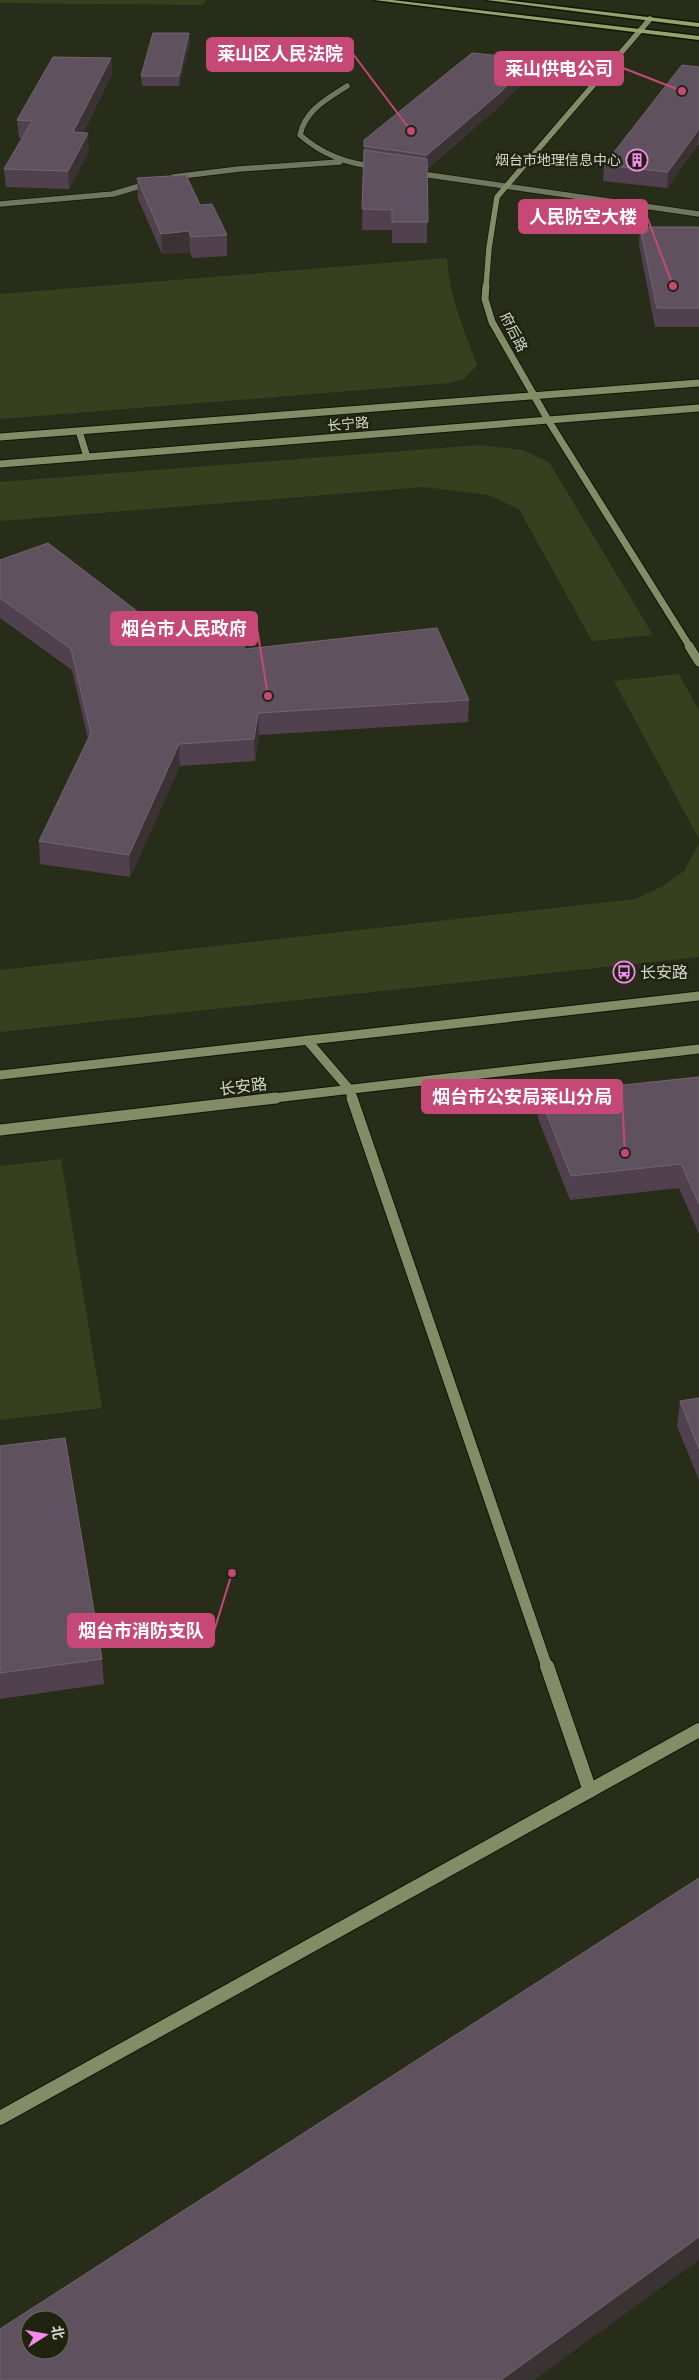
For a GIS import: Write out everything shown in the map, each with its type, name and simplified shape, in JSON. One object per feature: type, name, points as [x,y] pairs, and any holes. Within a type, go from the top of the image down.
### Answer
[{"type":"main road","points":[[377,0],[699,38]]},
{"type":"main road","points":[[489,0],[699,25]]},
{"type":"street","name":"府后路","points":[[650,19],[497,197],[488,248],[486,299],[492,322],[548,420],[699,662]]},
{"type":"street","points":[[342,162],[311,145],[300,135],[301,125],[307,115],[347,86]]},
{"type":"street","points":[[165,179],[239,169],[342,162],[380,168]]},
{"type":"street","points":[[409,172],[699,214]]},
{"type":"street","points":[[0,204],[113,194],[156,182]]},
{"type":"street","name":"长宁路","points":[[0,437],[699,383]]},
{"type":"street","name":"长宁路","points":[[0,464],[699,408]]},
{"type":"street","points":[[79,431],[87,457]]},
{"type":"street","points":[[0,1075],[699,996]]},
{"type":"street","points":[[307,1040],[349,1089],[590,1791]]},
{"type":"street","name":"长安路","points":[[0,1130],[699,1049]]},
{"type":"street","points":[[0,2118],[699,1730]]},
{"type":"green space","points":[[0,0],[206,0],[203,5],[0,3]]},
{"type":"green space","points":[[447,258],[454,299],[477,365],[464,379],[449,383],[0,419],[0,294]]},
{"type":"green space","points":[[481,445],[522,450],[549,462],[653,635],[592,641],[519,509],[488,495],[424,487],[0,521],[0,482]]},
{"type":"green space","points":[[679,674],[699,711],[699,839],[614,681]]},
{"type":"green space","points":[[699,843],[699,957],[0,1032],[0,970],[636,899],[663,886],[684,871]]},
{"type":"green space","points":[[61,1159],[102,1408],[0,1420],[0,1166]]},
{"type":"building","points":[[153,33],[189,33],[179,76],[141,76]]},
{"type":"building","points":[[472,53],[532,59],[501,92],[427,155],[364,146],[364,140]]},
{"type":"building","points":[[53,57],[111,58],[73,132],[88,133],[68,171],[4,169],[32,121],[17,120]]},
{"type":"building","points":[[682,65],[699,67],[699,129],[668,172],[604,165]]},
{"type":"building","points":[[364,150],[427,159],[428,222],[392,222],[392,210],[362,209]]},
{"type":"building","points":[[186,175],[200,205],[212,204],[227,235],[191,237],[189,231],[161,234],[137,178]]},
{"type":"building","points":[[640,227],[699,227],[699,308],[657,308]]},
{"type":"building","points":[[48,543],[163,631],[234,625],[245,649],[437,628],[469,700],[258,713],[254,739],[179,744],[129,855],[39,841],[91,733],[71,649],[0,598],[0,560]]},
{"type":"building","points":[[699,1077],[699,1204],[681,1164],[571,1176],[539,1094]]},
{"type":"building","points":[[699,1398],[699,1449],[680,1401]]},
{"type":"building","points":[[65,1438],[102,1659],[0,1673],[0,1446]]},
{"type":"building","points":[[699,1878],[699,2237],[501,2380],[0,2380],[0,2329],[20,2316],[20,2360],[70,2360],[70,2310],[29,2310]]},
{"type":"place","name":"莱山供电公司","points":[[682,91]]},
{"type":"place","name":"莱山区人民法院","points":[[411,131]]},
{"type":"place","name":"烟台市地理信息中心","points":[[637,160]]},
{"type":"place","name":"人民防空大楼","points":[[673,286]]},
{"type":"place","name":"烟台市人民政府","points":[[268,696]]},
{"type":"place","name":"长安路","points":[[624,972]]},
{"type":"place","name":"烟台市公安局莱山分局","points":[[625,1153]]},
{"type":"place","name":"烟台市消防支队","points":[[232,1573]]}]
